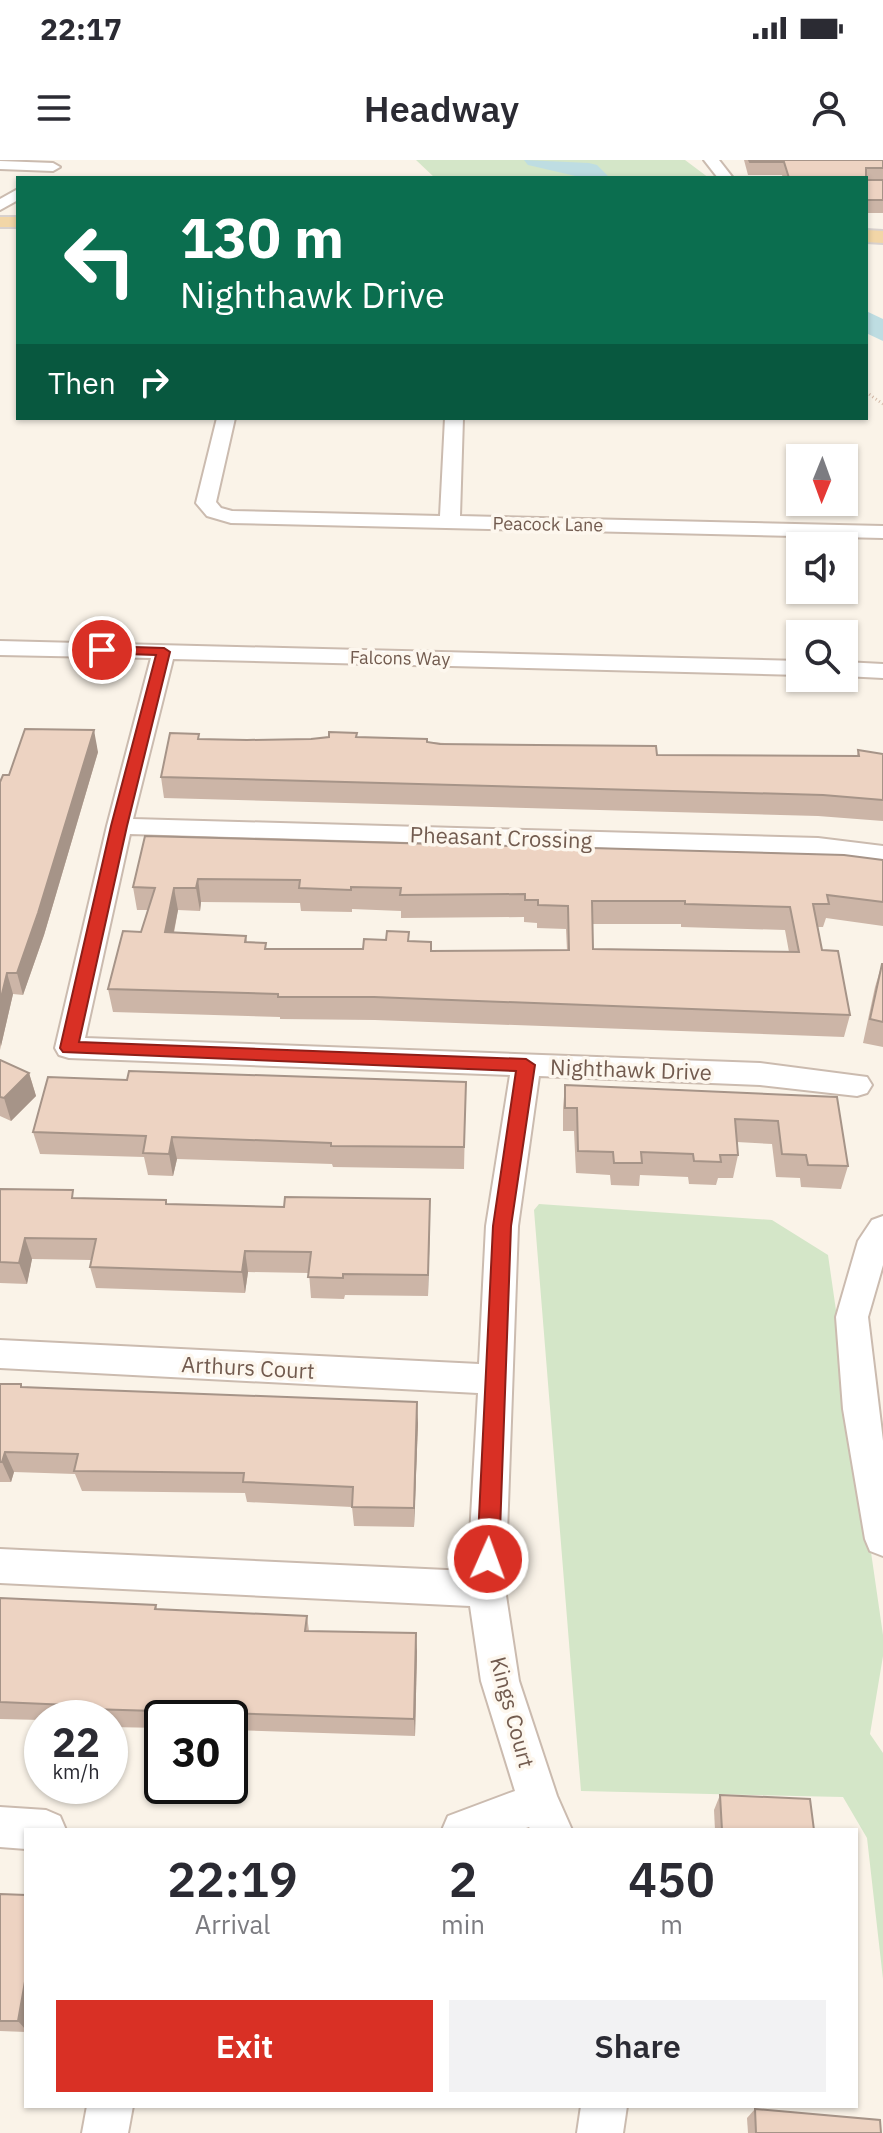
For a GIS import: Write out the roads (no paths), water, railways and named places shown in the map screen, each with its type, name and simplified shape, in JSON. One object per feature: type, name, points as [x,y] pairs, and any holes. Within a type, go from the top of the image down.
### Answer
[{"type":"street","points":[[711,160],[724,176]]},
{"type":"street","points":[[0,165],[56,164]]},
{"type":"street","name":"Peacock Lane","points":[[226,420],[206,503],[214,512],[231,517],[883,532]]},
{"type":"street","points":[[450,522],[454,420]]},
{"type":"street","name":"Falcons Way","points":[[0,648],[786,668]]},
{"type":"street","points":[[119,826],[164,652]]},
{"type":"street","points":[[858,670],[883,671]]},
{"type":"street","name":"Pheasant Crossing","points":[[119,826],[818,846],[883,854]]},
{"type":"street","name":"Nighthawk Drive","points":[[119,826],[69,1048],[760,1074],[857,1085]]},
{"type":"street","name":"Kings Court","points":[[526,1065],[502,1226],[486,1589],[500,1681],[546,1816]]},
{"type":"street","points":[[883,1229],[874,1241],[852,1317],[860,1409],[883,1539]]},
{"type":"street","name":"Arthurs Court","points":[[0,1354],[495,1379]]},
{"type":"street","points":[[0,1566],[486,1589]]},
{"type":"street","points":[[474,1828],[546,1816]]},
{"type":"street","points":[[0,1827],[24,1829]]},
{"type":"street","points":[[105,2133],[110,2108]]},
{"type":"street","points":[[600,2133],[604,2108]]},
{"type":"waterway","points":[[536,160],[589,170],[596,176]]},
{"type":"waterway","points":[[868,321],[883,333]]}]
